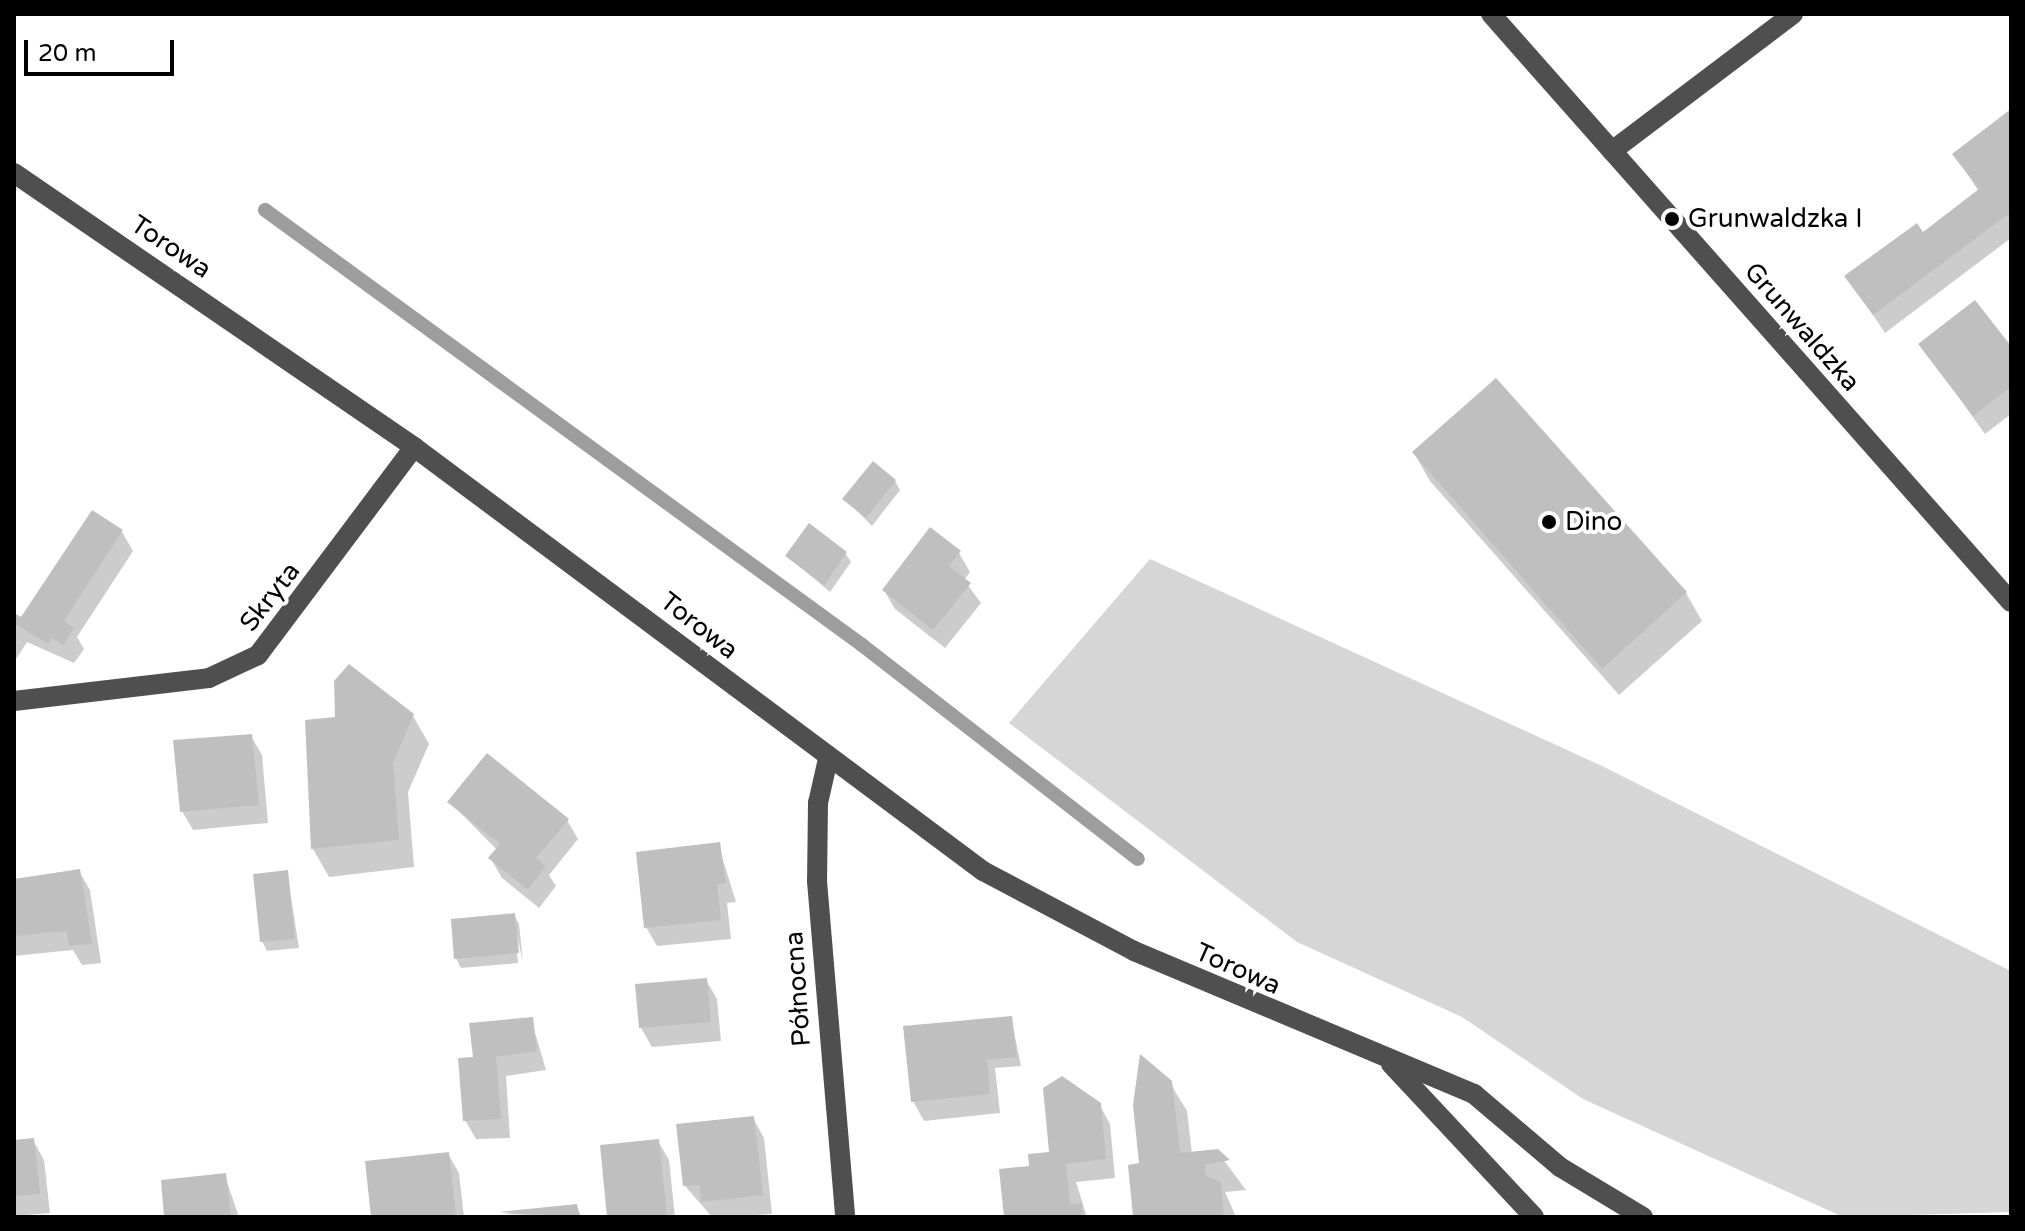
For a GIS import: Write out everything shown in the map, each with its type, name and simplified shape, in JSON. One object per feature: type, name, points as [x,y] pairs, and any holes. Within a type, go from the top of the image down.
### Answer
[{"type":"street","name":"Grunwaldzka","points":[[1491,14],[2011,602]]},
{"type":"street","points":[[1612,151],[1793,14]]},
{"type":"street","name":"Torowa","points":[[14,173],[414,447],[828,759],[983,871],[1059,915],[1474,1094],[1560,1167],[1643,1217]]},
{"type":"street","name":"Skryta","points":[[14,701],[209,678],[258,655],[414,447]]},
{"type":"street","name":"Północna","points":[[828,759],[818,803],[817,881],[845,1217]]},
{"type":"street","name":"Torowa","points":[[1386,1058],[1534,1217]]},
{"type":"shaded area","points":[[1150,559],[1602,766],[2011,971],[2011,1212],[1843,1217],[1583,1099],[1462,1017],[1297,942],[1009,723]]},
{"type":"building","points":[[2011,109],[2011,212],[1873,315],[1844,276],[1917,223],[1923,232],[1979,189],[1952,154]]},
{"type":"building","points":[[1975,300],[2011,346],[2011,387],[1973,416],[1918,344]]},
{"type":"building","name":"Dino","points":[[1496,378],[1687,592],[1602,669],[1412,452]]},
{"type":"building","points":[[873,461],[896,480],[866,518],[842,499]]},
{"type":"building","points":[[92,510],[123,530],[64,621],[74,628],[63,645],[52,638],[48,644],[14,623],[14,613],[21,617]]},
{"type":"building","points":[[809,523],[847,552],[824,585],[785,556]]},
{"type":"building","points":[[930,527],[961,551],[949,566],[971,583],[933,630],[882,590]]},
{"type":"building","points":[[349,664],[414,714],[393,763],[399,840],[311,849],[305,720],[335,717],[334,681]]},
{"type":"building","points":[[252,734],[259,805],[180,812],[173,740]]},
{"type":"building","points":[[487,753],[569,819],[536,858],[546,866],[528,890],[488,858],[500,844],[447,802]]},
{"type":"building","points":[[720,842],[726,883],[717,884],[721,920],[644,928],[636,852]]},
{"type":"building","points":[[80,869],[92,944],[69,946],[67,931],[14,936],[14,879]]},
{"type":"building","points":[[288,870],[295,939],[260,942],[253,874]]},
{"type":"building","points":[[515,913],[519,953],[454,959],[451,919]]},
{"type":"building","points":[[707,978],[711,1022],[639,1028],[635,984]]},
{"type":"building","points":[[1012,1016],[1017,1057],[987,1060],[990,1094],[911,1102],[903,1026]]},
{"type":"building","points":[[533,1017],[537,1051],[496,1057],[501,1119],[463,1121],[458,1058],[473,1057],[469,1023]]},
{"type":"building","points":[[1140,1054],[1172,1081],[1180,1153],[1218,1149],[1230,1160],[1205,1165],[1206,1176],[1221,1182],[1224,1217],[1133,1217],[1128,1165],[1139,1163],[1133,1105]]},
{"type":"building","points":[[1062,1076],[1101,1103],[1106,1159],[1066,1164],[1070,1205],[1082,1203],[1083,1217],[1004,1217],[999,1169],[1029,1166],[1028,1154],[1049,1152],[1043,1088]]},
{"type":"building","points":[[754,1116],[763,1195],[701,1202],[700,1185],[683,1186],[676,1124]]},
{"type":"building","points":[[34,1138],[40,1194],[14,1196],[14,1140]]},
{"type":"building","points":[[659,1139],[667,1217],[607,1217],[600,1145]]},
{"type":"building","points":[[449,1152],[456,1217],[371,1217],[365,1161]]},
{"type":"building","points":[[226,1173],[231,1217],[164,1217],[161,1180]]},
{"type":"building","points":[[577,1204],[580,1217],[499,1212]]},
{"type":"waterway","points":[[265,210],[862,645],[1138,859]]},
{"type":"place","name":"Grunwaldzka I","points":[[1672,219]]},
{"type":"place","name":"Dino","points":[[1549,522]]}]
